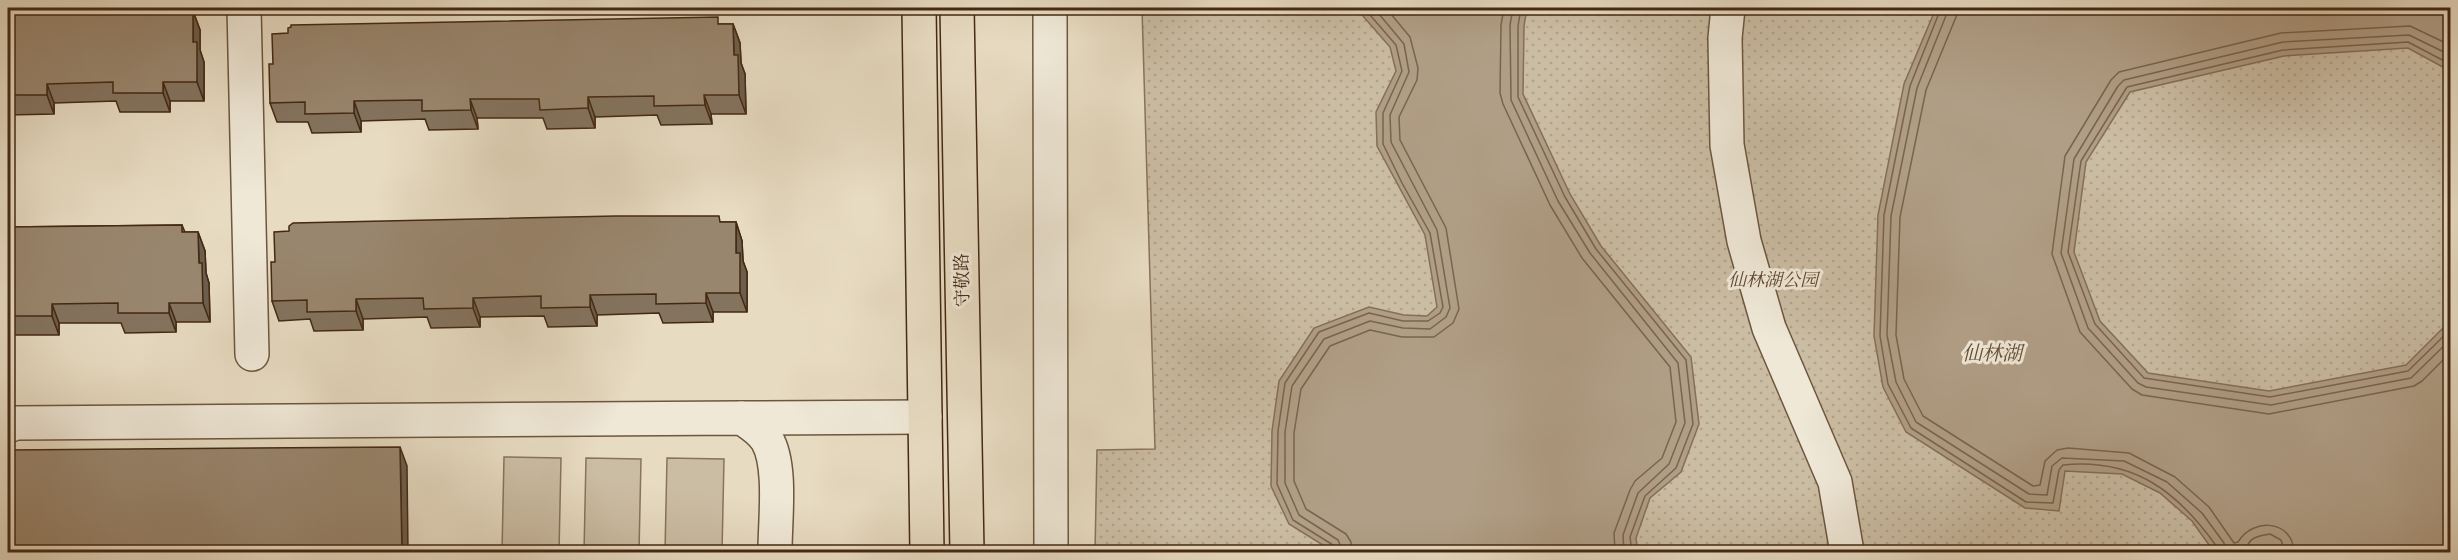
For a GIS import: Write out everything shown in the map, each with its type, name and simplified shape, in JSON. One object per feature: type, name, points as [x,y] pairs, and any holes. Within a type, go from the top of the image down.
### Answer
[{"type":"main road","points":[[919,8],[927,552]]},
{"type":"main road","name":"守敬路","points":[[957,8],[967,552]]},
{"type":"street","points":[[244,8],[252,354]]},
{"type":"street","points":[[1050,8],[1050,552]]},
{"type":"street","points":[[1728,8],[1725,38],[1727,146],[1744,241],[1769,328],[1835,482],[1847,552]]},
{"type":"street","points":[[8,426],[16,423],[925,417]]},
{"type":"street","points":[[742,418],[756,427],[767,440],[773,455],[775,550]]},
{"type":"green space","name":"仙林湖公园","points":[[1142,8],[2450,8],[2450,552],[1095,552],[1097,450],[1155,449]]},
{"type":"green space","points":[[504,457],[561,458],[559,552],[502,552]]},
{"type":"green space","points":[[586,458],[641,459],[639,552],[584,552]]},
{"type":"green space","points":[[667,458],[724,459],[722,552],[665,552]]},
{"type":"water","points":[[1356,8],[1527,8],[1524,26],[1523,94],[1570,194],[1601,246],[1691,357],[1699,424],[1681,472],[1650,498],[1636,538],[1638,552],[1334,552],[1289,524],[1271,486],[1272,431],[1279,381],[1314,328],[1369,307],[1404,315],[1427,316],[1437,307],[1425,235],[1377,146],[1376,112],[1396,71],[1390,47]]},
{"type":"water","name":"仙林湖","points":[[1936,8],[2450,8],[2450,71],[2408,48],[2284,56],[2130,92],[2086,162],[2074,252],[2100,321],[2148,373],[2269,391],[2406,365],[2450,321],[2450,552],[2272,552],[2270,547],[2247,552],[2214,552],[2192,521],[2160,493],[2122,474],[2065,471],[2059,511],[2025,508],[1906,432],[1883,387],[1874,336],[1878,215],[1904,84]]},
{"type":"building","points":[[8,8],[177,8],[177,11],[193,11],[193,42],[197,42],[197,82],[163,82],[163,93],[113,93],[113,82],[47,84],[47,95],[8,95]]},
{"type":"building","points":[[718,17],[718,24],[733,24],[734,55],[738,55],[739,95],[704,95],[705,105],[654,106],[654,96],[588,97],[588,108],[540,110],[539,99],[470,99],[471,110],[422,111],[422,100],[354,101],[354,113],[305,114],[305,102],[270,103],[269,64],[273,64],[272,34],[288,33],[291,25]]},
{"type":"building","points":[[719,216],[720,222],[736,222],[736,253],[740,253],[740,293],[706,293],[706,303],[656,304],[656,294],[590,295],[590,307],[541,308],[541,296],[473,298],[473,308],[424,309],[423,298],[356,299],[356,311],[307,312],[307,300],[272,301],[271,262],[275,262],[274,232],[289,231],[289,226],[293,223]]},
{"type":"building","points":[[182,225],[182,232],[198,232],[199,263],[202,263],[203,303],[169,303],[169,313],[118,313],[118,303],[52,304],[52,316],[8,316],[8,227]]},
{"type":"building","points":[[400,447],[402,552],[8,552],[8,450]]}]
